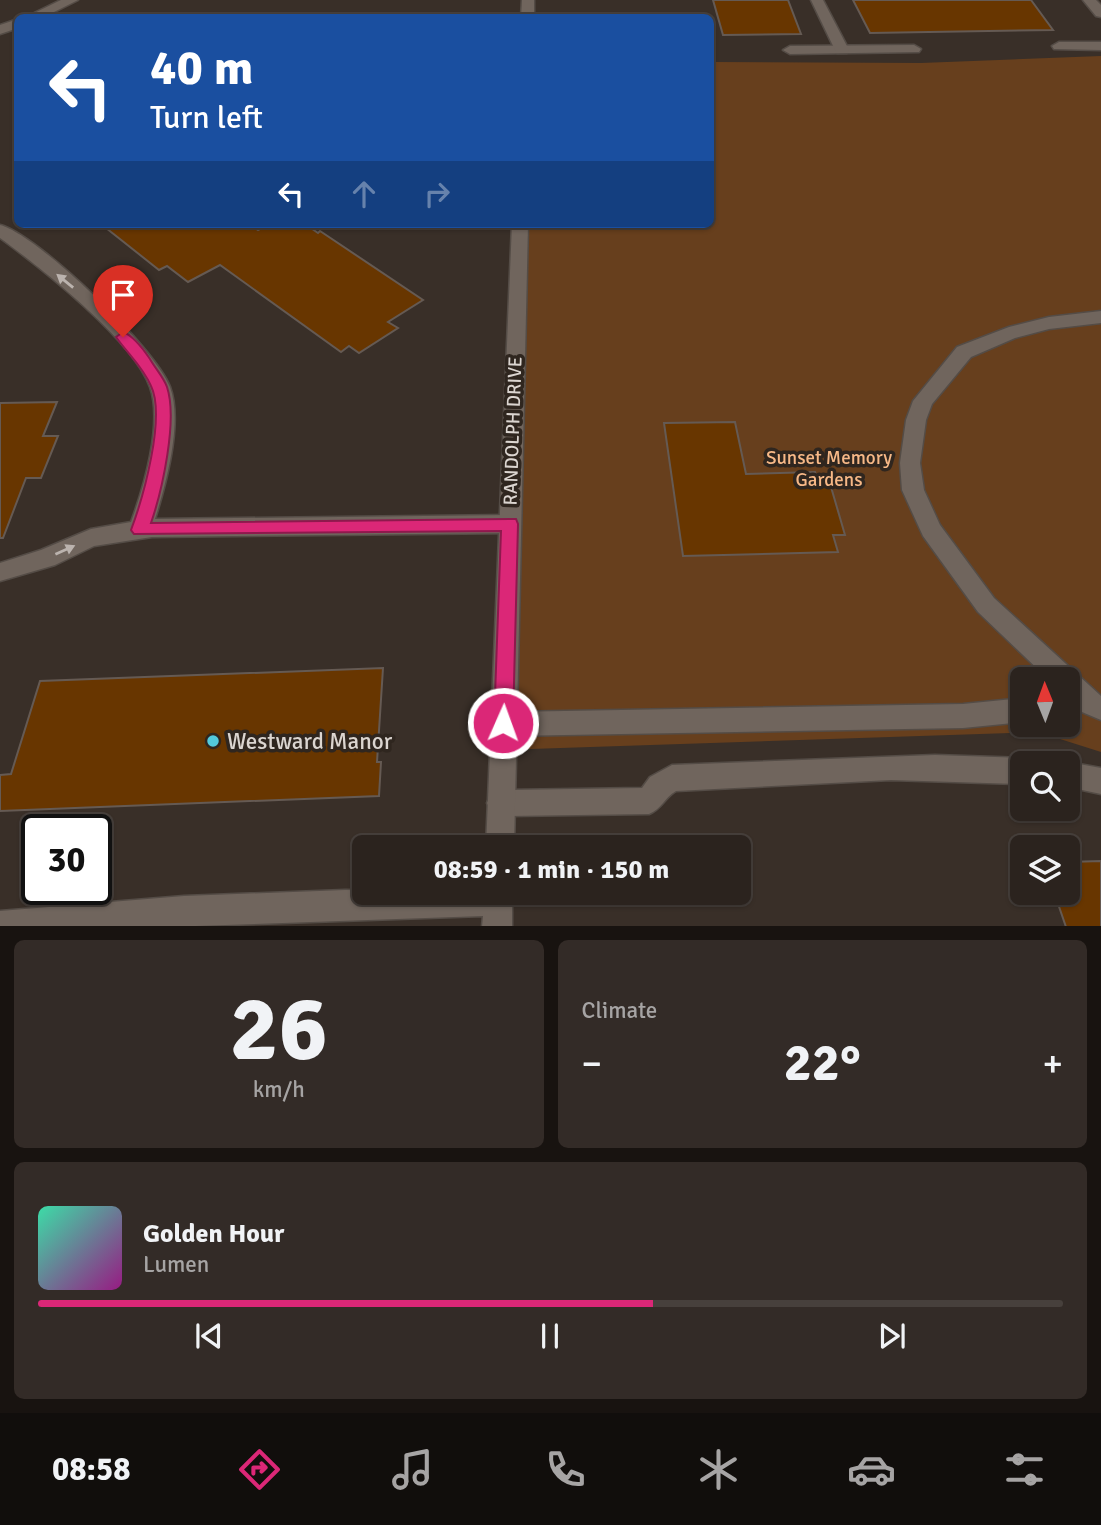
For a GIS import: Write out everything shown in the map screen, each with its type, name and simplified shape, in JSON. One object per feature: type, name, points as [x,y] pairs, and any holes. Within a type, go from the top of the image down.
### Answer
[{"type":"street","points":[[39,14],[72,0]]},
{"type":"street","points":[[817,0],[842,50]]},
{"type":"street","points":[[1090,0],[1101,13]]},
{"type":"street","points":[[1059,46],[1101,46]]},
{"type":"street","points":[[790,50],[915,49]]},
{"type":"street","name":"RANDOLPH DRIVE","points":[[500,835],[520,228]]},
{"type":"street","points":[[0,230],[91,302],[139,355],[160,388],[163,424],[152,495],[140,530]]},
{"type":"street","points":[[1052,667],[986,606],[930,530],[913,490],[910,463],[916,420],[923,401],[964,352],[1009,332],[1049,323],[1101,317]]},
{"type":"street","points":[[0,572],[47,558],[91,538],[140,530],[510,524]]},
{"type":"street","points":[[503,723],[963,716],[1010,711]]},
{"type":"street","points":[[501,803],[649,802],[659,786],[673,778],[906,768],[974,767],[1010,770]]},
{"type":"street","points":[[1080,777],[1101,781]]},
{"type":"street","points":[[0,926],[216,909],[498,907]]},
{"type":"green space","name":"Sunset Memory Gardens","points":[[1101,56],[1101,752],[1054,737],[1080,737],[1080,667],[1010,667],[1010,733],[503,750],[520,228],[714,228],[714,62],[921,63]]},
{"type":"building","points":[[713,0],[788,0],[801,34],[723,35]]},
{"type":"building","points":[[853,0],[1031,0],[1053,30],[870,33]]},
{"type":"building","points":[[106,228],[311,228],[318,233],[320,231],[423,300],[388,322],[398,328],[359,353],[349,346],[341,352],[220,265],[188,282],[167,266],[159,270]]},
{"type":"building","points":[[57,402],[43,436],[58,436],[41,478],[26,478],[3,538],[0,538],[0,403]]},
{"type":"building","points":[[735,422],[746,474],[815,472],[820,487],[831,487],[845,535],[833,535],[838,552],[683,556],[664,423]]},
{"type":"building","name":"Westward Manor","points":[[383,668],[377,762],[381,762],[379,796],[0,811],[0,775],[11,774],[40,681]]},
{"type":"building","points":[[1101,861],[1101,926],[1066,926],[1058,905],[1080,905],[1080,862]]},
{"type":"place","name":"Westward Manor","points":[[213,741]]},
{"type":"route","points":[[123,337],[139,355],[160,388],[163,424],[152,495],[140,530],[510,524],[503,723]]}]
